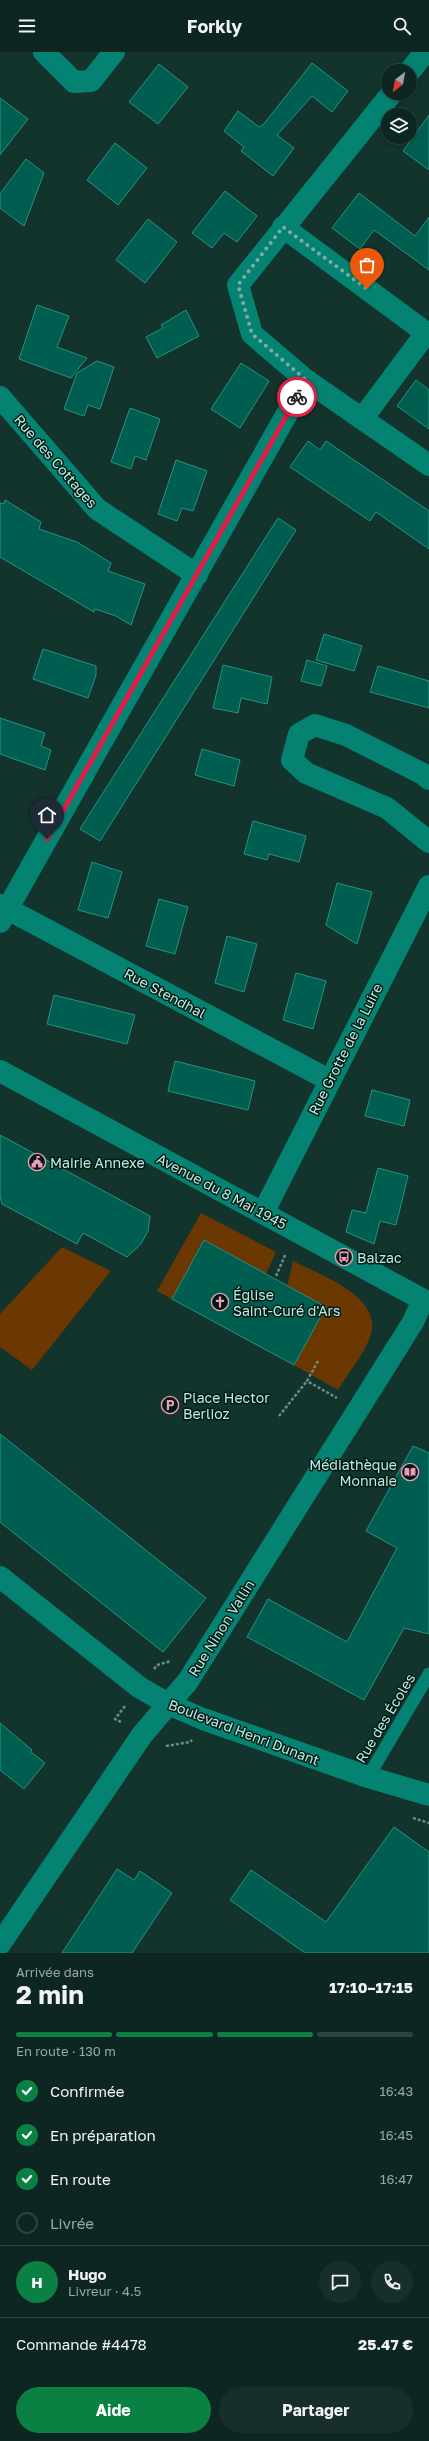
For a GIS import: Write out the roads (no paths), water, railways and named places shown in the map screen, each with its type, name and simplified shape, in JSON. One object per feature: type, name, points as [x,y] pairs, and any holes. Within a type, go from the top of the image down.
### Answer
[{"type":"street","points":[[44,52],[74,82],[91,81],[114,52]]},
{"type":"street","points":[[417,64],[426,54]]},
{"type":"street","points":[[386,100],[238,285],[252,334],[306,380],[429,465]]},
{"type":"street","points":[[283,227],[428,334],[362,419]]},
{"type":"street","points":[[2,912],[197,575],[306,380]]},
{"type":"street","name":"Rue des Cottages","points":[[0,397],[97,509],[197,575]]},
{"type":"street","points":[[429,779],[423,774],[346,734],[315,725],[299,734],[292,760],[306,773],[387,808],[429,842]]},
{"type":"street","name":"Rue Grotte de la Luire","points":[[263,1213],[329,1080],[429,886]]},
{"type":"street","name":"Rue Stendhal","points":[[2,912],[329,1080]]},
{"type":"street","name":"Avenue du 8 Mai 1945","points":[[0,1071],[426,1302]]},
{"type":"street","name":"Rue Ninon Vallin","points":[[0,1944],[142,1735],[196,1669],[426,1302]]},
{"type":"street","name":"Boulevard Henri Dunant","points":[[0,1577],[139,1687],[168,1704],[203,1719],[368,1778],[429,1795]]},
{"type":"lane","name":"Rue des Écoles","points":[[368,1778],[429,1674]]},
{"type":"place","name":"Mairie Annexe","points":[[37,1162]]},
{"type":"place","name":"Balzac","points":[[344,1257]]},
{"type":"place","name":"Église Saint-Curé d'Ars","points":[[220,1302]]},
{"type":"place","name":"Place Hector Berlioz","points":[[170,1405]]},
{"type":"place","name":"Médiathèque Monnaie","points":[[410,1472]]}]
